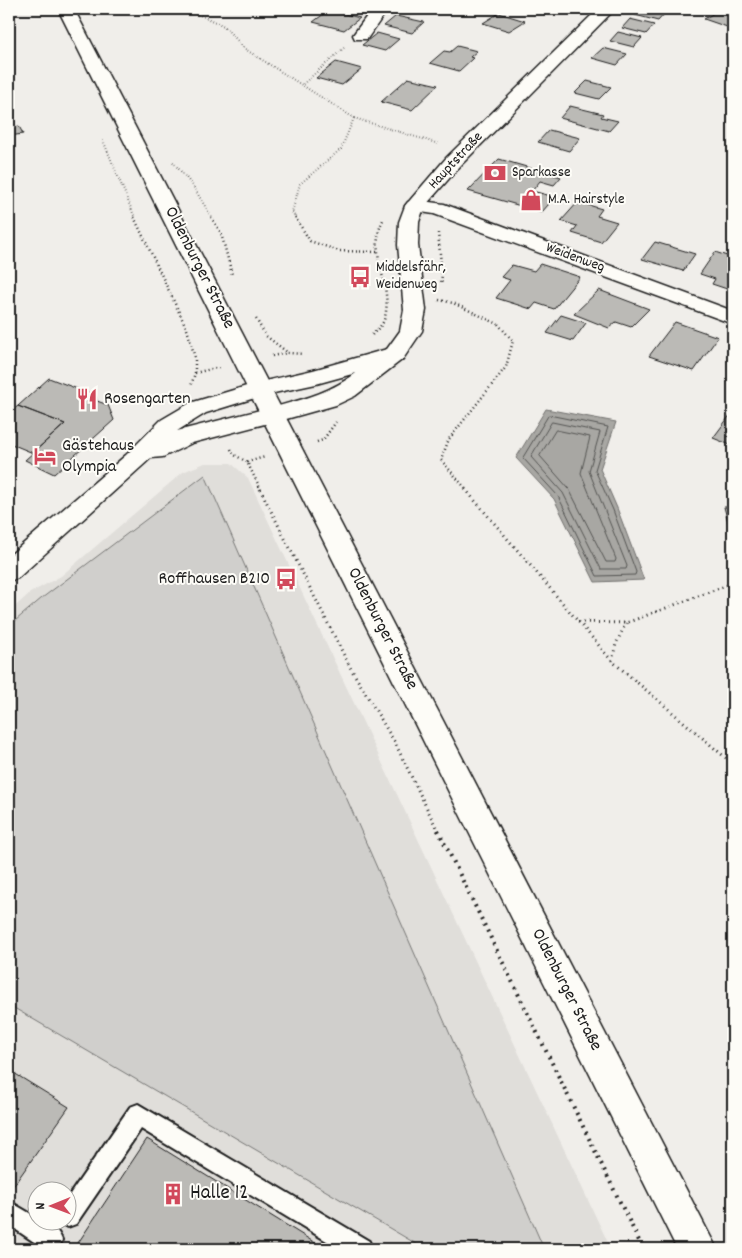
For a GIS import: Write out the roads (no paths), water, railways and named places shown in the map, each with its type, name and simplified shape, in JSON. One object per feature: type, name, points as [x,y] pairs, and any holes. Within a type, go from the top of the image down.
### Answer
[{"type":"street","name":"Oldenburger Straße","points":[[66,9],[698,1249]]},
{"type":"street","points":[[361,35],[380,9]]},
{"type":"street","name":"Hauptstraße","points":[[9,571],[135,461],[184,437],[266,402],[328,400],[347,392],[395,354],[410,331],[415,310],[408,245],[409,222],[414,206],[454,161],[607,9]]},
{"type":"street","name":"Weidenweg","points":[[414,206],[437,208],[733,318]]},
{"type":"lane","points":[[78,1202],[138,1115],[361,1249]]},
{"type":"lane","points":[[9,1212],[48,1245],[58,1230]]},
{"type":"water","points":[[546,409],[616,422],[600,469],[644,580],[595,582],[554,499],[516,458]]},
{"type":"place","name":"Sparkasse","points":[[495,173]]},
{"type":"place","name":"M.A. Hairstyle","points":[[531,200]]},
{"type":"place","name":"Middelsfähr, Weidenweg","points":[[360,277]]},
{"type":"place","name":"Rosengarten","points":[[87,399]]},
{"type":"place","name":"Gästehaus Olympia","points":[[45,456]]},
{"type":"place","name":"Roffhausen B210","points":[[286,579]]},
{"type":"place","name":"Halle 12","points":[[173,1194]]}]
